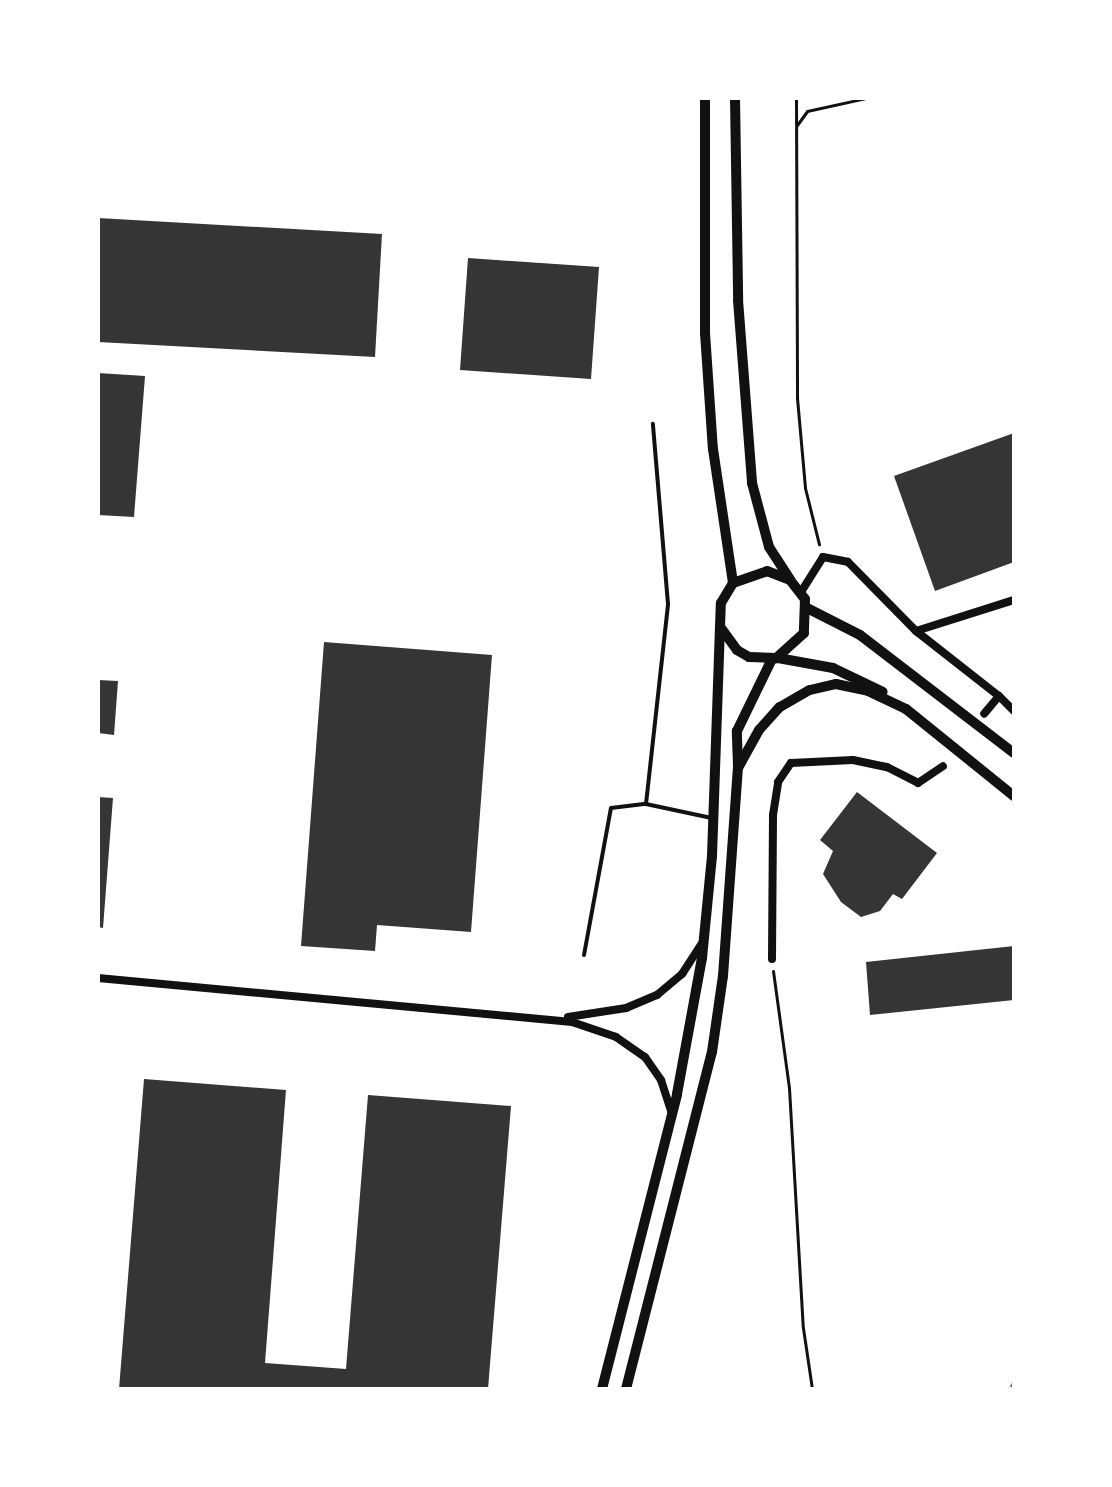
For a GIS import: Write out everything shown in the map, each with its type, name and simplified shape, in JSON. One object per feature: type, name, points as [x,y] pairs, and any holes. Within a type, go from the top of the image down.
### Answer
[{"type":"street","points":[[705,98],[705,333],[713,449],[733,583]]},
{"type":"street","points":[[626,1389],[712,1052],[736,806],[737,731],[774,658],[804,633],[807,608],[801,592],[769,547],[752,483],[738,300],[735,98]]},
{"type":"street","points":[[801,592],[823,557],[848,562],[916,631],[1014,711]]},
{"type":"street","points":[[602,1389],[672,1114],[704,938],[714,819],[721,603],[733,583],[755,572],[790,580]]},
{"type":"street","points":[[916,631],[1014,600]]},
{"type":"street","points":[[807,608],[860,635],[1014,753]]},
{"type":"street","points":[[721,628],[737,650],[818,664],[868,681],[1014,796]]},
{"type":"street","points":[[738,768],[759,730],[780,707],[810,690],[836,684],[868,691],[906,709]]},
{"type":"street","points":[[984,714],[999,696]]},
{"type":"street","points":[[772,959],[773,815],[778,782],[791,763],[853,760],[887,767],[918,783],[943,766]]},
{"type":"street","points":[[547,1018],[604,1013],[657,995],[682,974],[704,938]]},
{"type":"street","points":[[98,978],[547,1018],[597,1029],[632,1047],[653,1067],[672,1114]]},
{"type":"lane","points":[[646,804],[668,604],[653,424]]},
{"type":"lane","points":[[584,955],[611,808],[646,804],[692,810],[714,819]]},
{"type":"path","points":[[796,98],[800,444],[809,509],[823,557]]},
{"type":"path","points":[[796,129],[807,111],[866,98]]},
{"type":"path","points":[[772,959],[789,1088],[812,1389]]},
{"type":"building","points":[[98,218],[382,234],[375,357],[98,342]]},
{"type":"building","points":[[468,258],[599,267],[591,379],[460,370]]},
{"type":"building","points":[[98,373],[145,376],[134,517],[98,515]]},
{"type":"building","points":[[1014,433],[1014,562],[935,591],[894,476]]},
{"type":"building","points":[[324,642],[492,655],[471,932],[377,925],[375,951],[301,946]]},
{"type":"building","points":[[98,680],[118,681],[114,735],[98,733]]},
{"type":"building","points":[[857,792],[937,853],[902,899],[893,894],[880,911],[861,917],[841,902],[823,874],[833,851],[820,840]]},
{"type":"building","points":[[98,797],[113,798],[103,928],[98,927]]},
{"type":"building","points":[[1014,946],[1014,1000],[870,1015],[866,962]]},
{"type":"building","points":[[144,1079],[286,1090],[265,1363],[346,1369],[368,1095],[511,1106],[488,1389],[119,1389]]},
{"type":"railway","points":[[1012,1389],[1014,1385]]}]
